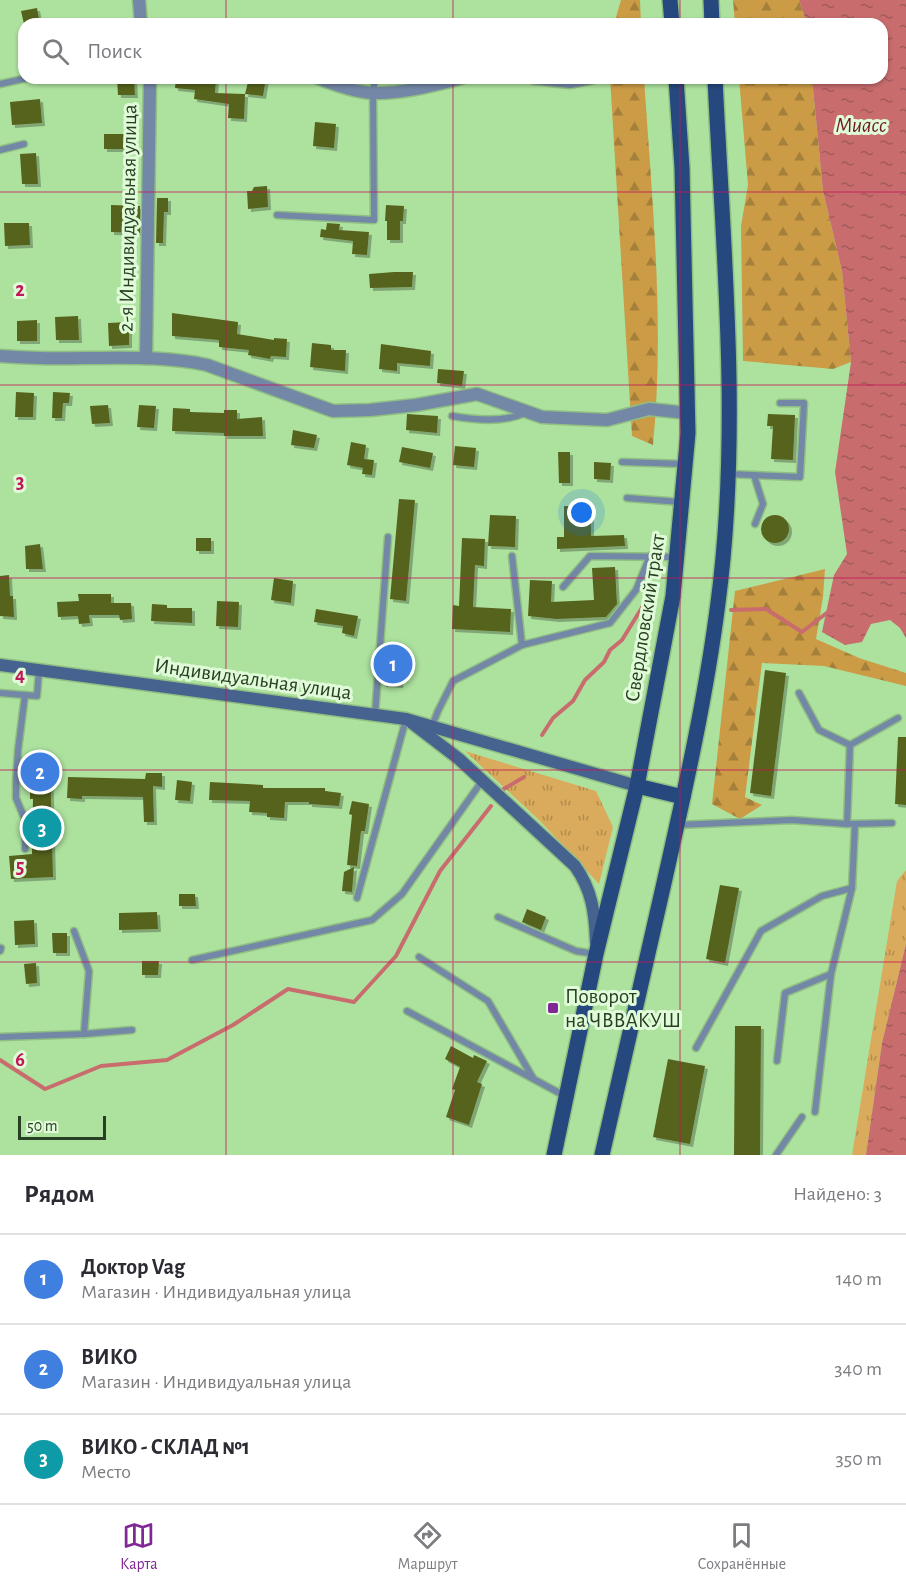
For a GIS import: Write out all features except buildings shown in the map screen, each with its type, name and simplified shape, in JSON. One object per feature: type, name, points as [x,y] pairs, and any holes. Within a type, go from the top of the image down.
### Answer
[{"type":"main road","points":[[670,0],[672,18]]},
{"type":"main road","points":[[711,0],[712,18]]},
{"type":"main road","name":"Свердловский тракт","points":[[554,1155],[596,954],[637,786],[673,596],[686,464],[687,413],[682,168],[676,84]]},
{"type":"main road","points":[[602,1155],[683,797],[703,699],[718,602],[728,474],[729,369],[715,84]]},
{"type":"main road","name":"Индивидуальная улица","points":[[0,665],[406,719],[637,786]]},
{"type":"main road","points":[[406,719],[459,759],[575,866],[591,895],[595,916],[596,954]]},
{"type":"main road","points":[[637,786],[683,797]]},
{"type":"street","points":[[139,0],[140,18]]},
{"type":"street","name":"2-я Индивидуальная улица","points":[[146,358],[150,84]]},
{"type":"street","points":[[334,84],[373,93],[412,90],[437,84]]},
{"type":"street","name":"2-я Индивидуальная улица","points":[[0,356],[51,359],[185,360],[207,365],[333,411],[416,405],[477,394],[542,417],[607,420],[649,410],[687,413]]},
{"type":"lane","points":[[0,84],[18,80]]},
{"type":"lane","points":[[277,215],[374,220],[374,84]]},
{"type":"lane","points":[[0,150],[24,144]]},
{"type":"lane","points":[[728,474],[800,477],[804,404],[780,403]]},
{"type":"lane","points":[[452,416],[512,419],[528,412]]},
{"type":"lane","points":[[622,462],[686,464]]},
{"type":"lane","points":[[754,475],[763,504],[755,524]]},
{"type":"lane","points":[[627,498],[683,502]]},
{"type":"lane","points":[[375,715],[387,537]]},
{"type":"lane","points":[[512,556],[522,645]]},
{"type":"lane","points":[[563,587],[590,556],[677,557]]},
{"type":"lane","points":[[432,726],[453,681],[522,645],[610,624],[636,590],[650,556]]},
{"type":"lane","points":[[0,693],[37,696],[39,670]]},
{"type":"lane","points":[[799,693],[819,730],[850,745]]},
{"type":"lane","points":[[25,695],[16,783],[16,798],[26,822],[25,849]]},
{"type":"lane","points":[[850,745],[898,718]]},
{"type":"lane","points":[[357,898],[406,719]]},
{"type":"lane","points":[[847,824],[850,745]]},
{"type":"lane","points":[[192,960],[372,920],[402,894],[483,781]]},
{"type":"lane","points":[[677,825],[792,820],[847,824],[892,823]]},
{"type":"lane","points":[[814,1112],[831,974],[852,888],[855,824]]},
{"type":"lane","points":[[696,1048],[761,931],[822,896],[852,888]]},
{"type":"lane","points":[[498,918],[576,951],[596,954]]},
{"type":"lane","points":[[74,930],[89,971],[84,1034]]},
{"type":"lane","points":[[419,957],[488,1001],[534,1079]]},
{"type":"lane","points":[[777,1061],[785,993],[831,974]]},
{"type":"lane","points":[[407,1011],[566,1096]]},
{"type":"lane","points":[[0,1037],[132,1030]]},
{"type":"lane","points":[[776,1155],[802,1117]]},
{"type":"green space","points":[[621,0],[640,0],[641,18],[616,18]]},
{"type":"green space","points":[[733,0],[799,0],[805,18],[734,18]]},
{"type":"green space","points":[[610,84],[644,84],[654,216],[658,353],[653,445],[632,436]]},
{"type":"green space","points":[[740,84],[813,84],[823,191],[842,271],[851,362],[833,369],[743,361],[741,226],[748,185]]},
{"type":"green space","points":[[825,569],[816,639],[859,658],[906,673],[906,686],[824,666],[762,663],[745,797],[762,805],[740,819],[712,804],[735,591]]},
{"type":"green space","points":[[465,751],[596,791],[613,827],[599,884],[541,822]]},
{"type":"green space","points":[[906,870],[906,944],[882,1043],[866,1155],[852,1155],[897,881]]},
{"type":"water","name":"Миасс","points":[[799,0],[906,0],[906,638],[900,628],[890,620],[871,624],[862,642],[845,645],[822,632],[834,575],[847,554],[835,472],[851,362],[842,271],[823,191],[813,84],[888,84],[888,18],[805,18]]},
{"type":"water","points":[[906,944],[906,1155],[866,1155],[882,1043]]},
{"type":"waterway","points":[[542,735],[553,718],[573,701],[585,680],[604,662],[610,650],[622,640],[643,606],[651,604]]},
{"type":"waterway","points":[[731,610],[766,609],[802,632],[828,612]]},
{"type":"waterway","points":[[502,790],[524,777]]},
{"type":"waterway","points":[[0,1060],[45,1089],[101,1066],[167,1060],[233,1025],[288,989],[354,1002],[396,956],[440,871],[491,806]]},
{"type":"place","name":"Доктор Vag","points":[[393,664]]},
{"type":"place","name":"ВИКО","points":[[40,772]]},
{"type":"place","name":"ВИКО - СКЛАД №1","points":[[42,828]]},
{"type":"place","name":"Поворот на ЧВВАКУШ","points":[[553,1008]]}]
